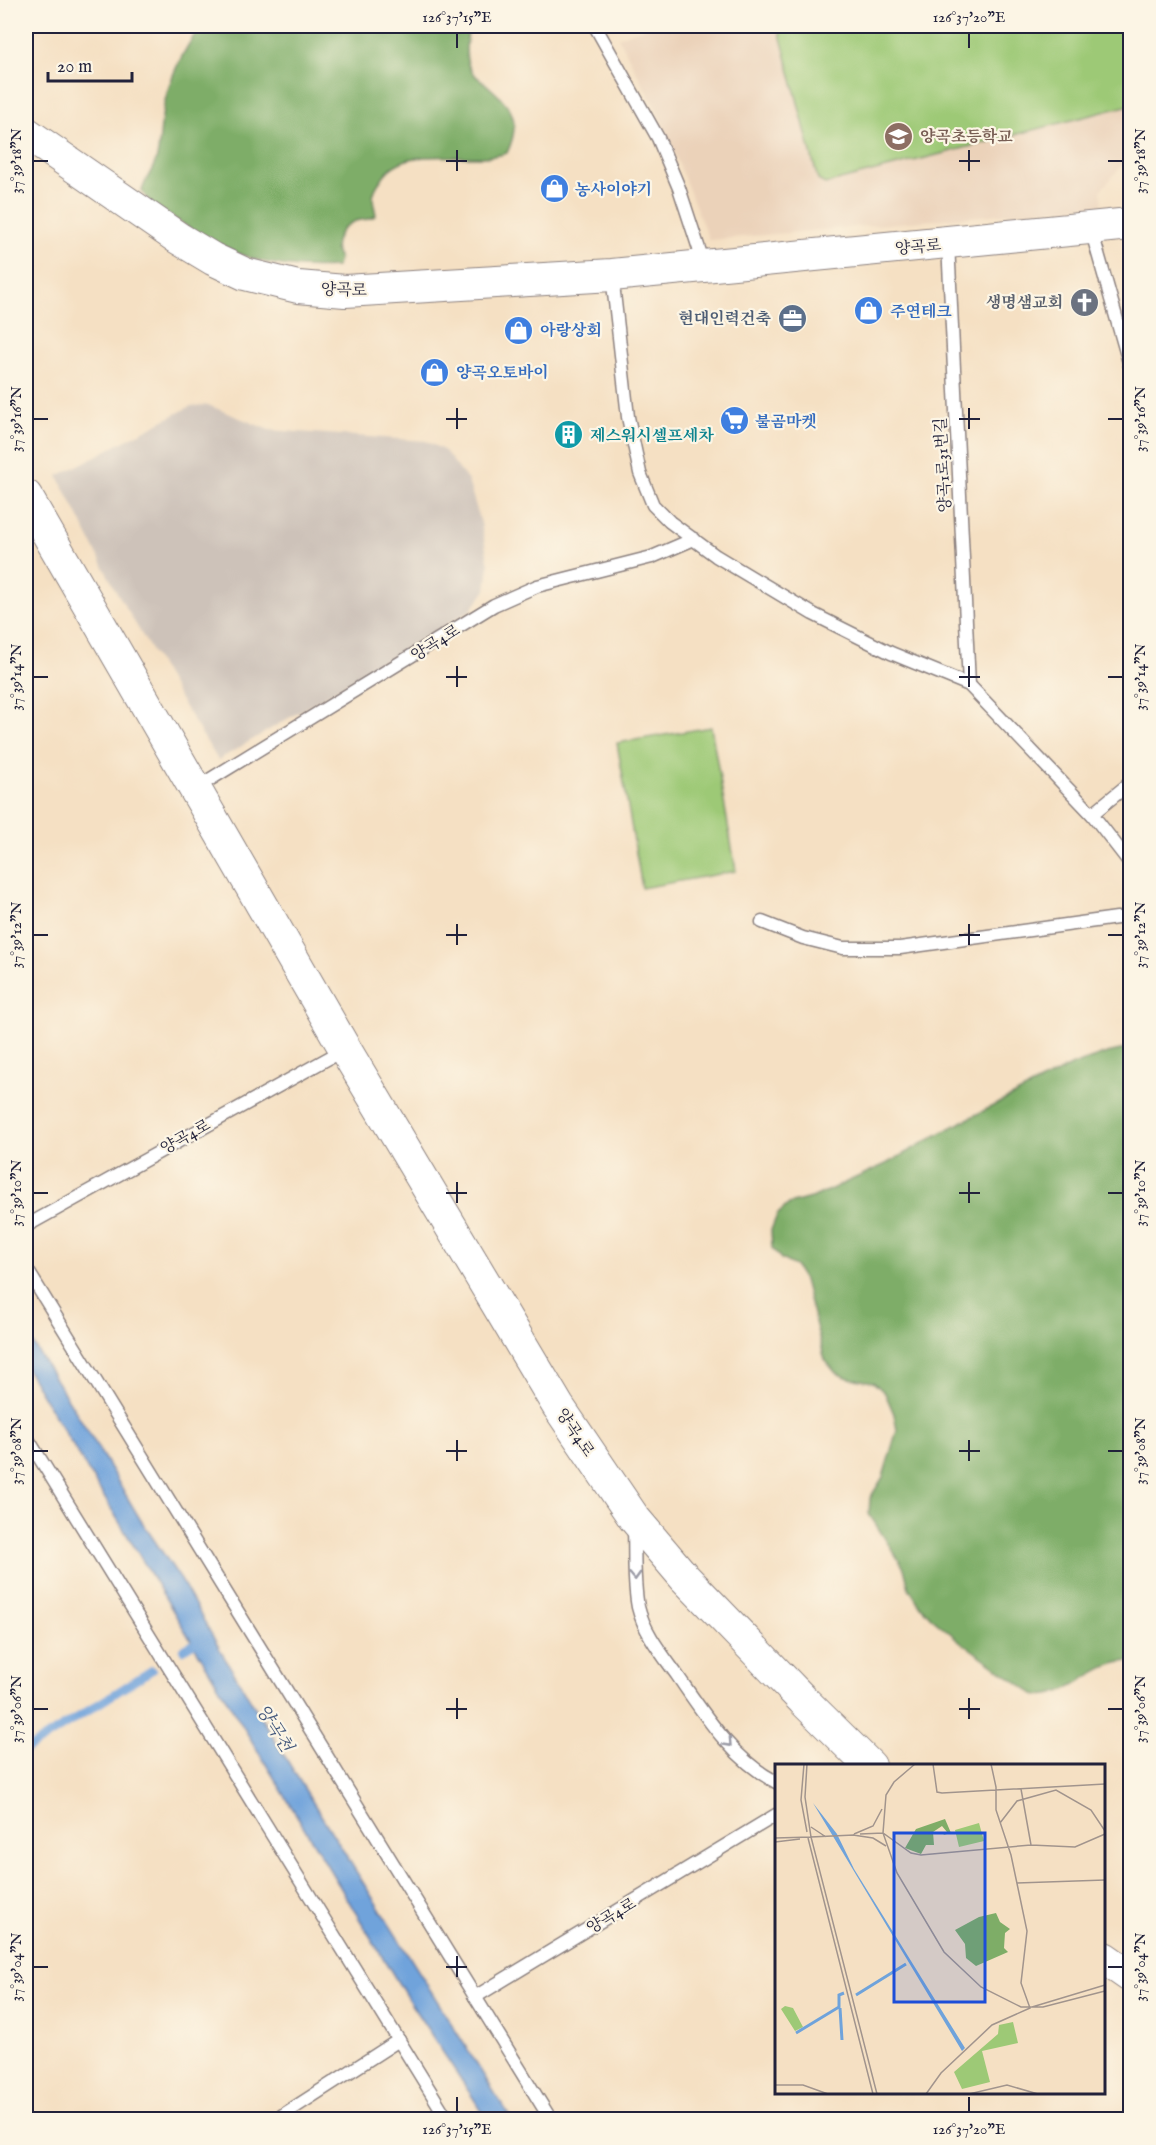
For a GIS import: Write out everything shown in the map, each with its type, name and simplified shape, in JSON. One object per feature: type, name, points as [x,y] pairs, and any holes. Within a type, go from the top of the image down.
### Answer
[{"type":"main road","name":"양곡로","points":[[26,133],[213,259],[244,274],[272,282],[345,291],[612,275],[1131,224]]},
{"type":"main road","name":"양곡4로","points":[[26,496],[345,1049],[558,1406],[634,1518],[685,1578],[802,1700],[868,1764]]},
{"type":"main road","points":[[1105,1959],[1131,1976]]},
{"type":"lane","points":[[595,26],[658,138],[679,188],[704,265]]},
{"type":"lane","points":[[1090,228],[1131,366]]},
{"type":"lane","name":"양곡1로31번길","points":[[948,243],[969,685]]},
{"type":"lane","points":[[612,275],[628,417],[640,473],[653,505],[670,522],[716,556],[813,614],[891,653],[969,685],[1092,814],[1131,863]]},
{"type":"lane","name":"양곡4로","points":[[195,789],[494,605],[537,586],[652,557],[694,539]]},
{"type":"lane","points":[[1092,814],[1131,783]]},
{"type":"lane","points":[[762,922],[803,938],[843,948],[900,948],[1117,918],[1131,918]]},
{"type":"lane","name":"양곡4로","points":[[26,1226],[345,1049]]},
{"type":"lane","points":[[26,1268],[551,2120]]},
{"type":"lane","points":[[26,1436],[448,2120]]},
{"type":"lane","points":[[634,1518],[635,1584],[639,1608],[646,1629],[692,1697],[724,1739],[748,1763],[775,1781]]},
{"type":"lane","name":"양곡4로","points":[[475,1997],[775,1816]]},
{"type":"lane","points":[[275,2120],[399,2040]]},
{"type":"shaded area","name":"양곡초등학교","points":[[650,26],[1130,26],[1130,156],[1101,190],[1102,205],[709,240],[660,117],[618,37]]},
{"type":"shaded area","points":[[208,405],[269,430],[426,441],[445,451],[468,481],[481,523],[489,565],[486,590],[471,610],[218,760],[115,589],[58,476],[191,406]]},
{"type":"green space","points":[[201,26],[470,26],[466,49],[469,67],[473,74],[495,92],[508,107],[514,122],[512,141],[507,153],[474,157],[421,157],[391,168],[374,192],[376,215],[353,222],[344,228],[337,238],[335,248],[339,258],[337,267],[293,267],[273,264],[236,253],[163,212],[149,201],[142,191],[157,157],[163,108],[171,81],[184,52]]},
{"type":"green space","points":[[778,26],[1122,26],[1130,58],[1130,105],[825,184],[818,180]]},
{"type":"green space","points":[[711,727],[736,871],[642,888],[617,743]]},
{"type":"green space","points":[[1130,1048],[1130,1661],[1106,1667],[1058,1692],[1039,1695],[1034,1694],[961,1642],[931,1617],[909,1588],[904,1568],[869,1514],[870,1498],[883,1477],[897,1430],[894,1414],[885,1393],[873,1382],[836,1373],[825,1360],[804,1280],[795,1266],[781,1259],[772,1248],[771,1230],[777,1215],[789,1204],[814,1197],[886,1164],[946,1130],[1073,1065]]},
{"type":"water","points":[[26,1333],[140,1519],[181,1580],[226,1660],[304,1788],[511,2119],[487,2119],[411,2004],[26,1368]]},
{"type":"waterway","points":[[183,1650],[200,1640]]},
{"type":"waterway","points":[[26,1750],[152,1670]]},
{"type":"place","name":"양곡초등학교","points":[[899,136]]},
{"type":"place","name":"농사이야기","points":[[554,189]]},
{"type":"place","name":"생명샘교회","points":[[1084,302]]},
{"type":"place","name":"주연테크","points":[[869,311]]},
{"type":"place","name":"현대인력건축","points":[[792,318]]},
{"type":"place","name":"아랑상회","points":[[519,330]]},
{"type":"place","name":"양곡오토바이","points":[[435,372]]},
{"type":"place","name":"불곰마켓","points":[[734,421]]},
{"type":"place","name":"제스워시셀프세차","points":[[569,435]]},
{"type":"water label","name":"양곡천","points":[[275,1728]]}]
